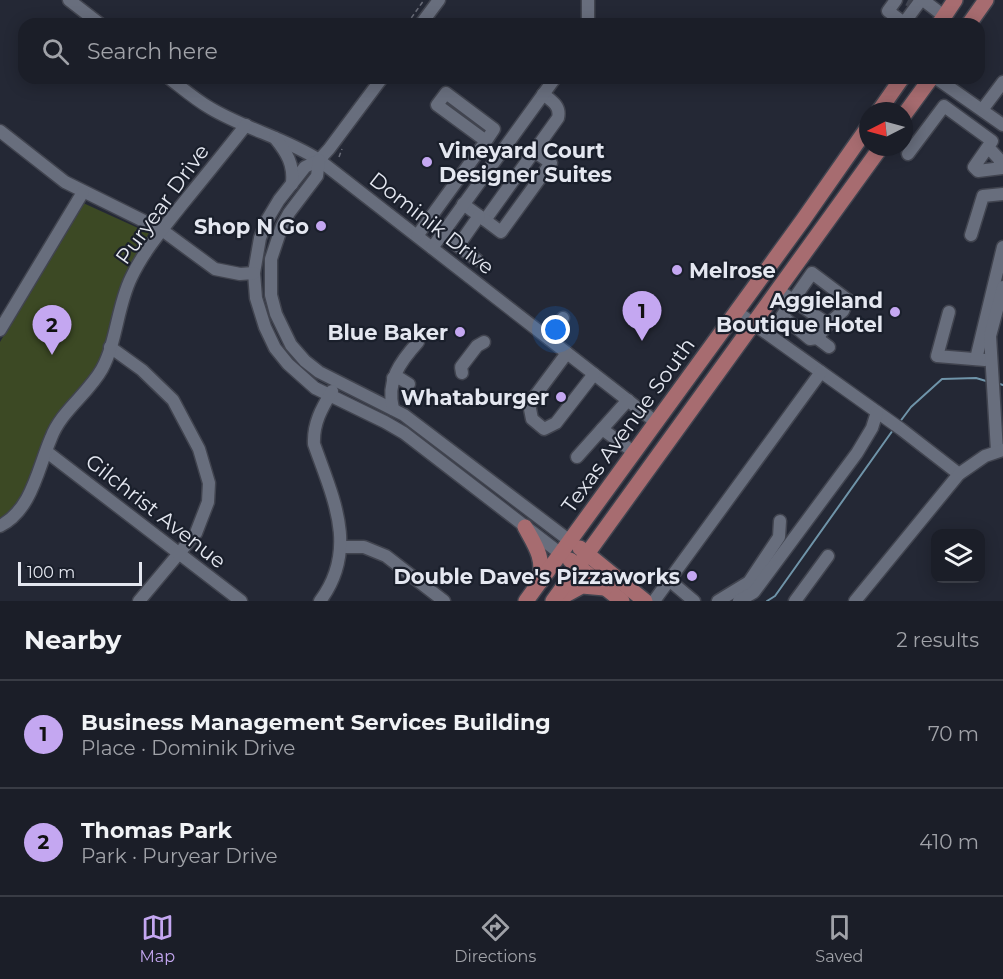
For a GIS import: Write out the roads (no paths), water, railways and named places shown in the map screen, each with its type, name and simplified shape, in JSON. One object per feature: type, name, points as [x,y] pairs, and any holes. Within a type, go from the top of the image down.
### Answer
[{"type":"main road","points":[[943,18],[955,0]]},
{"type":"main road","points":[[973,18],[986,0]]},
{"type":"main road","points":[[885,102],[898,84]]},
{"type":"main road","points":[[913,103],[927,84]]},
{"type":"main road","name":"Texas Avenue South","points":[[526,601],[657,423],[859,140]]},
{"type":"main road","name":"Texas Avenue South","points":[[554,601],[587,552],[875,156]]},
{"type":"main road","points":[[525,527],[540,556],[542,572],[540,582]]},
{"type":"main road","points":[[566,547],[587,552],[645,601]]},
{"type":"main road","points":[[566,547],[578,566],[622,601]]},
{"type":"main road","points":[[554,601],[582,586],[605,588]]},
{"type":"street","points":[[69,0],[92,18]]},
{"type":"street","points":[[426,18],[439,0]]},
{"type":"street","points":[[588,0],[588,18]]},
{"type":"street","points":[[909,4],[938,18]]},
{"type":"street","points":[[982,110],[1003,82]]},
{"type":"street","name":"Dominik Drive","points":[[177,84],[211,108],[299,147],[319,160],[657,423]]},
{"type":"street","points":[[377,84],[319,160],[305,167],[267,220],[260,238],[254,273],[257,305],[275,348],[301,378],[329,396],[404,433],[525,527],[566,547]]},
{"type":"street","points":[[432,248],[550,84]]},
{"type":"street","points":[[913,147],[944,106],[990,144],[1003,126],[945,84]]},
{"type":"street","points":[[417,236],[486,141],[494,129],[446,93],[437,105],[486,141]]},
{"type":"street","points":[[458,246],[558,118],[556,104],[543,94]]},
{"type":"street","name":"Puryear Drive","points":[[0,526],[7,523],[21,508],[60,421],[102,368],[122,300],[140,260],[246,125]]},
{"type":"street","points":[[0,131],[65,182],[162,230],[215,269],[254,273]]},
{"type":"street","points":[[274,137],[286,151],[292,164],[292,184]]},
{"type":"street","points":[[463,204],[501,232],[551,163],[534,151]]},
{"type":"street","points":[[319,160],[316,176],[289,213],[276,239],[271,260],[271,295],[276,314],[291,345],[304,361],[337,383],[393,409],[427,432],[566,547]]},
{"type":"street","points":[[1,325],[83,192]]},
{"type":"street","points":[[971,235],[983,196],[1003,194]]},
{"type":"street","points":[[442,234],[477,260]]},
{"type":"street","points":[[857,600],[959,474],[971,465],[1000,451],[990,336],[1000,284],[1003,247]]},
{"type":"street","points":[[812,273],[848,300],[843,311],[837,314],[817,338],[810,339],[782,316],[792,301],[812,273]]},
{"type":"street","points":[[976,359],[1000,284]]},
{"type":"street","points":[[778,290],[828,324]]},
{"type":"street","points":[[737,312],[901,429],[959,474]]},
{"type":"street","points":[[949,312],[937,356],[992,360]]},
{"type":"street","points":[[549,339],[563,318]]},
{"type":"street","points":[[817,338],[829,347]]},
{"type":"street","points":[[393,409],[390,387],[393,378],[401,361],[418,342]]},
{"type":"street","points":[[462,373],[461,367],[477,346],[484,342]]},
{"type":"street","points":[[110,347],[142,370],[173,400],[199,449],[209,483],[208,502],[196,533],[139,601]]},
{"type":"street","points":[[567,353],[529,404],[532,419],[544,429],[556,423],[594,374]]},
{"type":"street","points":[[654,601],[820,372]]},
{"type":"street","points":[[393,378],[401,379],[409,384]]},
{"type":"street","points":[[320,601],[333,580],[341,547],[341,529],[314,444],[316,422],[337,383]]},
{"type":"street","points":[[577,457],[628,400]]},
{"type":"street","points":[[739,601],[754,592],[857,453],[880,414]]},
{"type":"street","points":[[602,429],[635,453]]},
{"type":"street","name":"Gilchrist Avenue","points":[[47,452],[241,601]]},
{"type":"street","points":[[718,601],[749,582],[779,537],[780,521]]},
{"type":"street","points":[[341,547],[364,547],[386,556],[444,601]]},
{"type":"street","points":[[795,601],[828,556]]},
{"type":"street","points":[[669,580],[694,601]]},
{"type":"waterway","points":[[899,423],[911,407],[942,379],[976,378],[986,381]]},
{"type":"waterway","points":[[767,601],[775,596],[893,430]]},
{"type":"tunnel","points":[[908,0],[912,2]]},
{"type":"place","name":"Vineyard Court Designer Suites","points":[[427,162]]},
{"type":"place","name":"Shop N Go","points":[[321,226]]},
{"type":"place","name":"Melrose","points":[[677,270]]},
{"type":"place","name":"Aggieland Boutique Hotel","points":[[895,312]]},
{"type":"place","name":"Blue Baker","points":[[460,332]]},
{"type":"place","name":"Business Management Services Building","points":[[642,341]]},
{"type":"place","name":"Thomas Park","points":[[52,355]]},
{"type":"place","name":"Whataburger","points":[[561,397]]},
{"type":"place","name":"Double Dave's Pizzaworks","points":[[692,576]]}]
